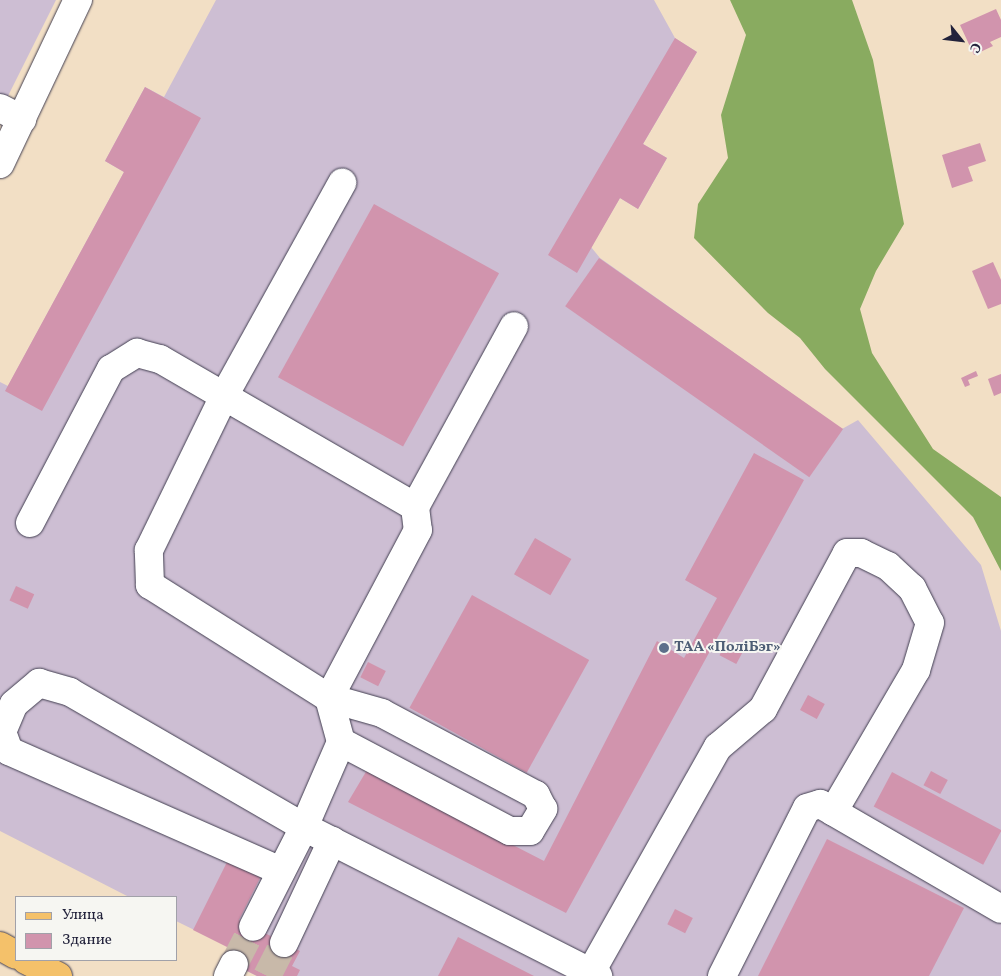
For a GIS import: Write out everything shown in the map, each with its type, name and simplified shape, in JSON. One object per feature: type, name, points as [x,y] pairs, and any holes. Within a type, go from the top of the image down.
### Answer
[{"type":"main road","points":[[0,946],[15,954]]},
{"type":"main road","points":[[28,961],[58,976]]},
{"type":"lane","points":[[0,164],[11,114],[78,0]]},
{"type":"lane","points":[[341,742],[510,831],[530,831],[543,809],[536,795],[382,713],[329,698],[150,585],[149,550],[224,396],[342,183]]},
{"type":"lane","points":[[252,927],[304,827],[341,742],[329,698],[418,530],[415,507],[514,326]]},
{"type":"lane","points":[[30,523],[111,369],[137,353],[160,359],[415,507]]},
{"type":"lane","points":[[281,871],[10,751],[2,732],[14,704],[39,683],[70,692],[304,827],[594,974],[718,747],[763,709],[847,553],[862,554],[888,566],[912,588],[930,623],[916,670],[833,812]]},
{"type":"lane","points":[[722,976],[807,808],[820,804],[1001,909]]},
{"type":"lane","points":[[284,943],[332,841]]},
{"type":"shaded area","points":[[0,0],[56,0],[0,112]]},
{"type":"shaded area","points":[[216,0],[654,0],[675,38],[697,52],[643,144],[667,158],[638,209],[620,198],[591,247],[600,258],[842,429],[858,420],[981,565],[1001,631],[1001,976],[257,976],[223,959],[229,947],[178,922],[178,896],[127,896],[0,831],[0,382],[8,386],[124,172],[105,161],[145,87],[164,97]]},
{"type":"green space","points":[[730,0],[852,0],[873,60],[904,224],[876,271],[860,309],[872,353],[933,449],[1001,497],[1001,571],[973,517],[825,369],[800,338],[768,313],[694,238],[698,204],[728,158],[721,115],[746,35]]},
{"type":"building","points":[[996,9],[1001,20],[1001,37],[990,42],[993,46],[974,55],[960,25]]},
{"type":"building","points":[[675,38],[697,52],[643,144],[667,158],[638,209],[620,198],[577,273],[548,255]]},
{"type":"building","points":[[145,87],[201,118],[42,411],[5,391],[124,172],[105,161]]},
{"type":"building","points":[[980,143],[986,161],[968,167],[973,181],[952,188],[942,155]]},
{"type":"building","points":[[374,204],[499,273],[403,447],[278,377]]},
{"type":"building","points":[[599,258],[843,429],[809,477],[565,306]]},
{"type":"building","points":[[993,262],[1001,280],[1001,304],[988,309],[972,271]]},
{"type":"building","points":[[976,371],[978,376],[968,380],[970,385],[965,387],[961,378]]},
{"type":"building","points":[[1001,374],[1001,393],[994,396],[988,379]]},
{"type":"building","points":[[754,453],[804,480],[566,913],[348,802],[367,770],[544,861],[657,641],[684,658],[717,598],[685,580]]},
{"type":"building","points":[[535,538],[571,559],[550,595],[514,574]]},
{"type":"building","points":[[16,586],[34,594],[28,609],[9,601]]},
{"type":"building","points":[[472,595],[589,660],[527,773],[409,708]]},
{"type":"building","points":[[727,641],[744,650],[736,664],[719,655]]},
{"type":"building","points":[[368,662],[386,671],[378,686],[360,677]]},
{"type":"building","points":[[808,695],[825,704],[817,719],[800,710]]},
{"type":"building","points":[[931,771],[948,780],[940,794],[923,785]]},
{"type":"building","points":[[892,772],[1001,830],[983,865],[874,806]]},
{"type":"building","points":[[827,839],[964,908],[929,976],[758,976]]},
{"type":"building","points":[[228,860],[261,876],[239,920],[300,951],[292,966],[300,970],[297,976],[257,976],[223,959],[229,948],[193,930]]},
{"type":"building","points":[[675,909],[693,918],[685,933],[667,924]]},
{"type":"building","points":[[458,937],[534,976],[438,976]]},
{"type":"tunnel","points":[[234,964],[253,927]]},
{"type":"tunnel","points":[[267,976],[284,943]]},
{"type":"place","name":"ТАА «ПоліБэг»","points":[[664,648]]}]
